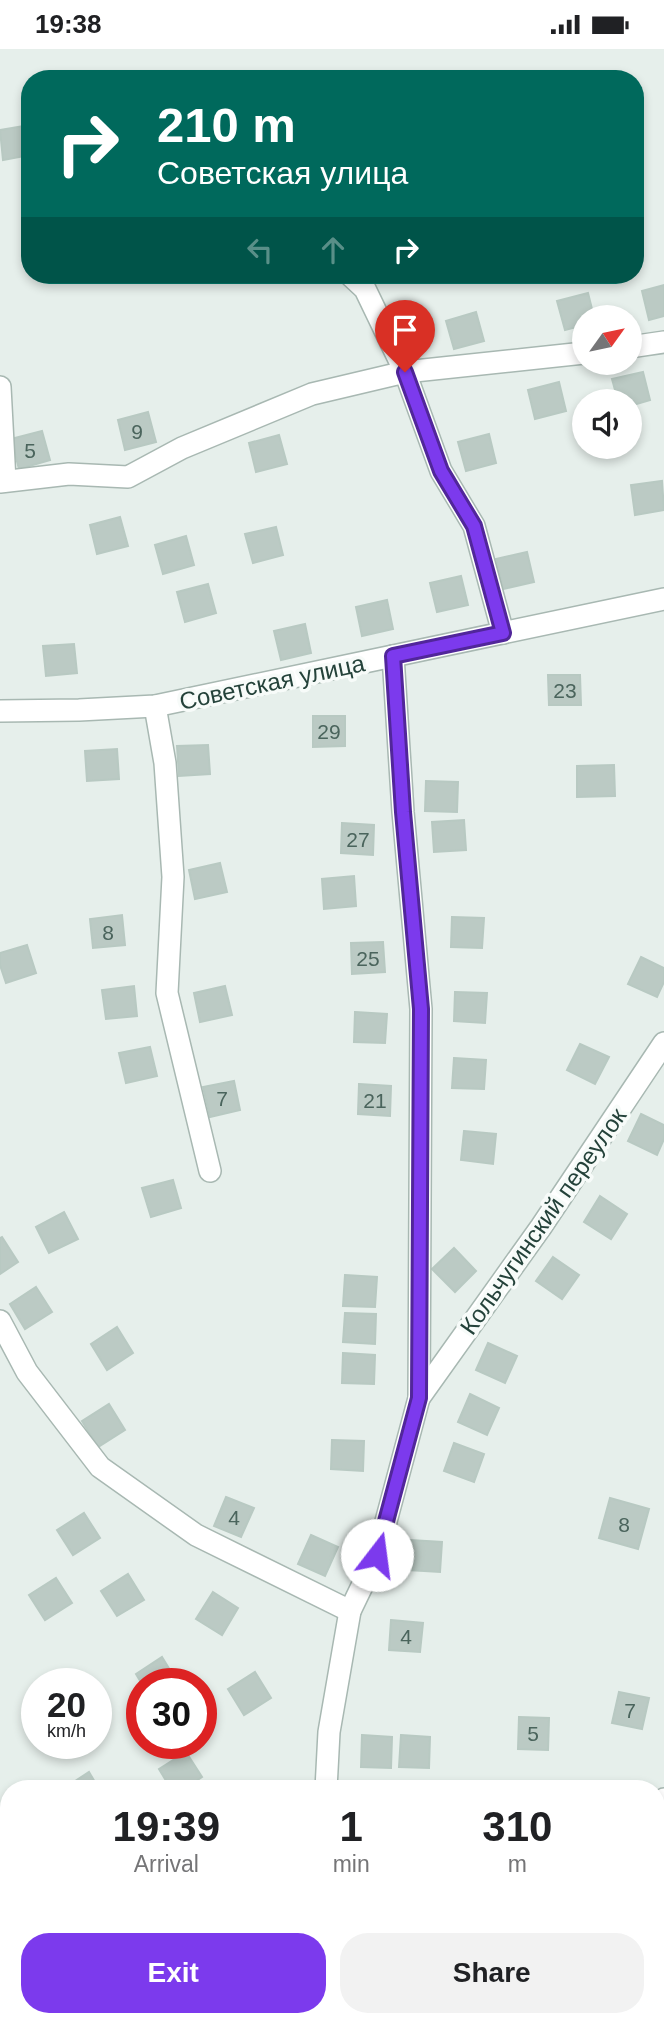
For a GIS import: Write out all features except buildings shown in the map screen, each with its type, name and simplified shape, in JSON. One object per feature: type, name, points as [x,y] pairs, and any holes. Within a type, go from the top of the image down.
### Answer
[{"type":"street","points":[[360,284],[365,289],[405,372],[441,471],[474,526],[503,633]]},
{"type":"street","points":[[642,345],[664,342]]},
{"type":"street","points":[[0,387],[3,481],[69,474],[128,477],[182,448],[312,394],[405,372],[572,354]]},
{"type":"street","name":"Советская улица","points":[[0,711],[155,706],[664,599]]},
{"type":"street","points":[[326,1780],[329,1732],[350,1611],[377,1555],[419,1398],[421,1009],[403,812],[393,656]]},
{"type":"street","points":[[155,706],[165,763],[173,877],[167,993],[211,1171]]},
{"type":"street","name":"Кольчугинский переулок","points":[[419,1398],[657,1066],[664,1043]]},
{"type":"street","points":[[0,1321],[27,1372],[100,1467],[196,1535],[350,1611]]},
{"type":"route","points":[[377,1555],[419,1398],[421,1009],[403,812],[393,656],[503,633],[474,526],[441,471],[405,372]]}]
